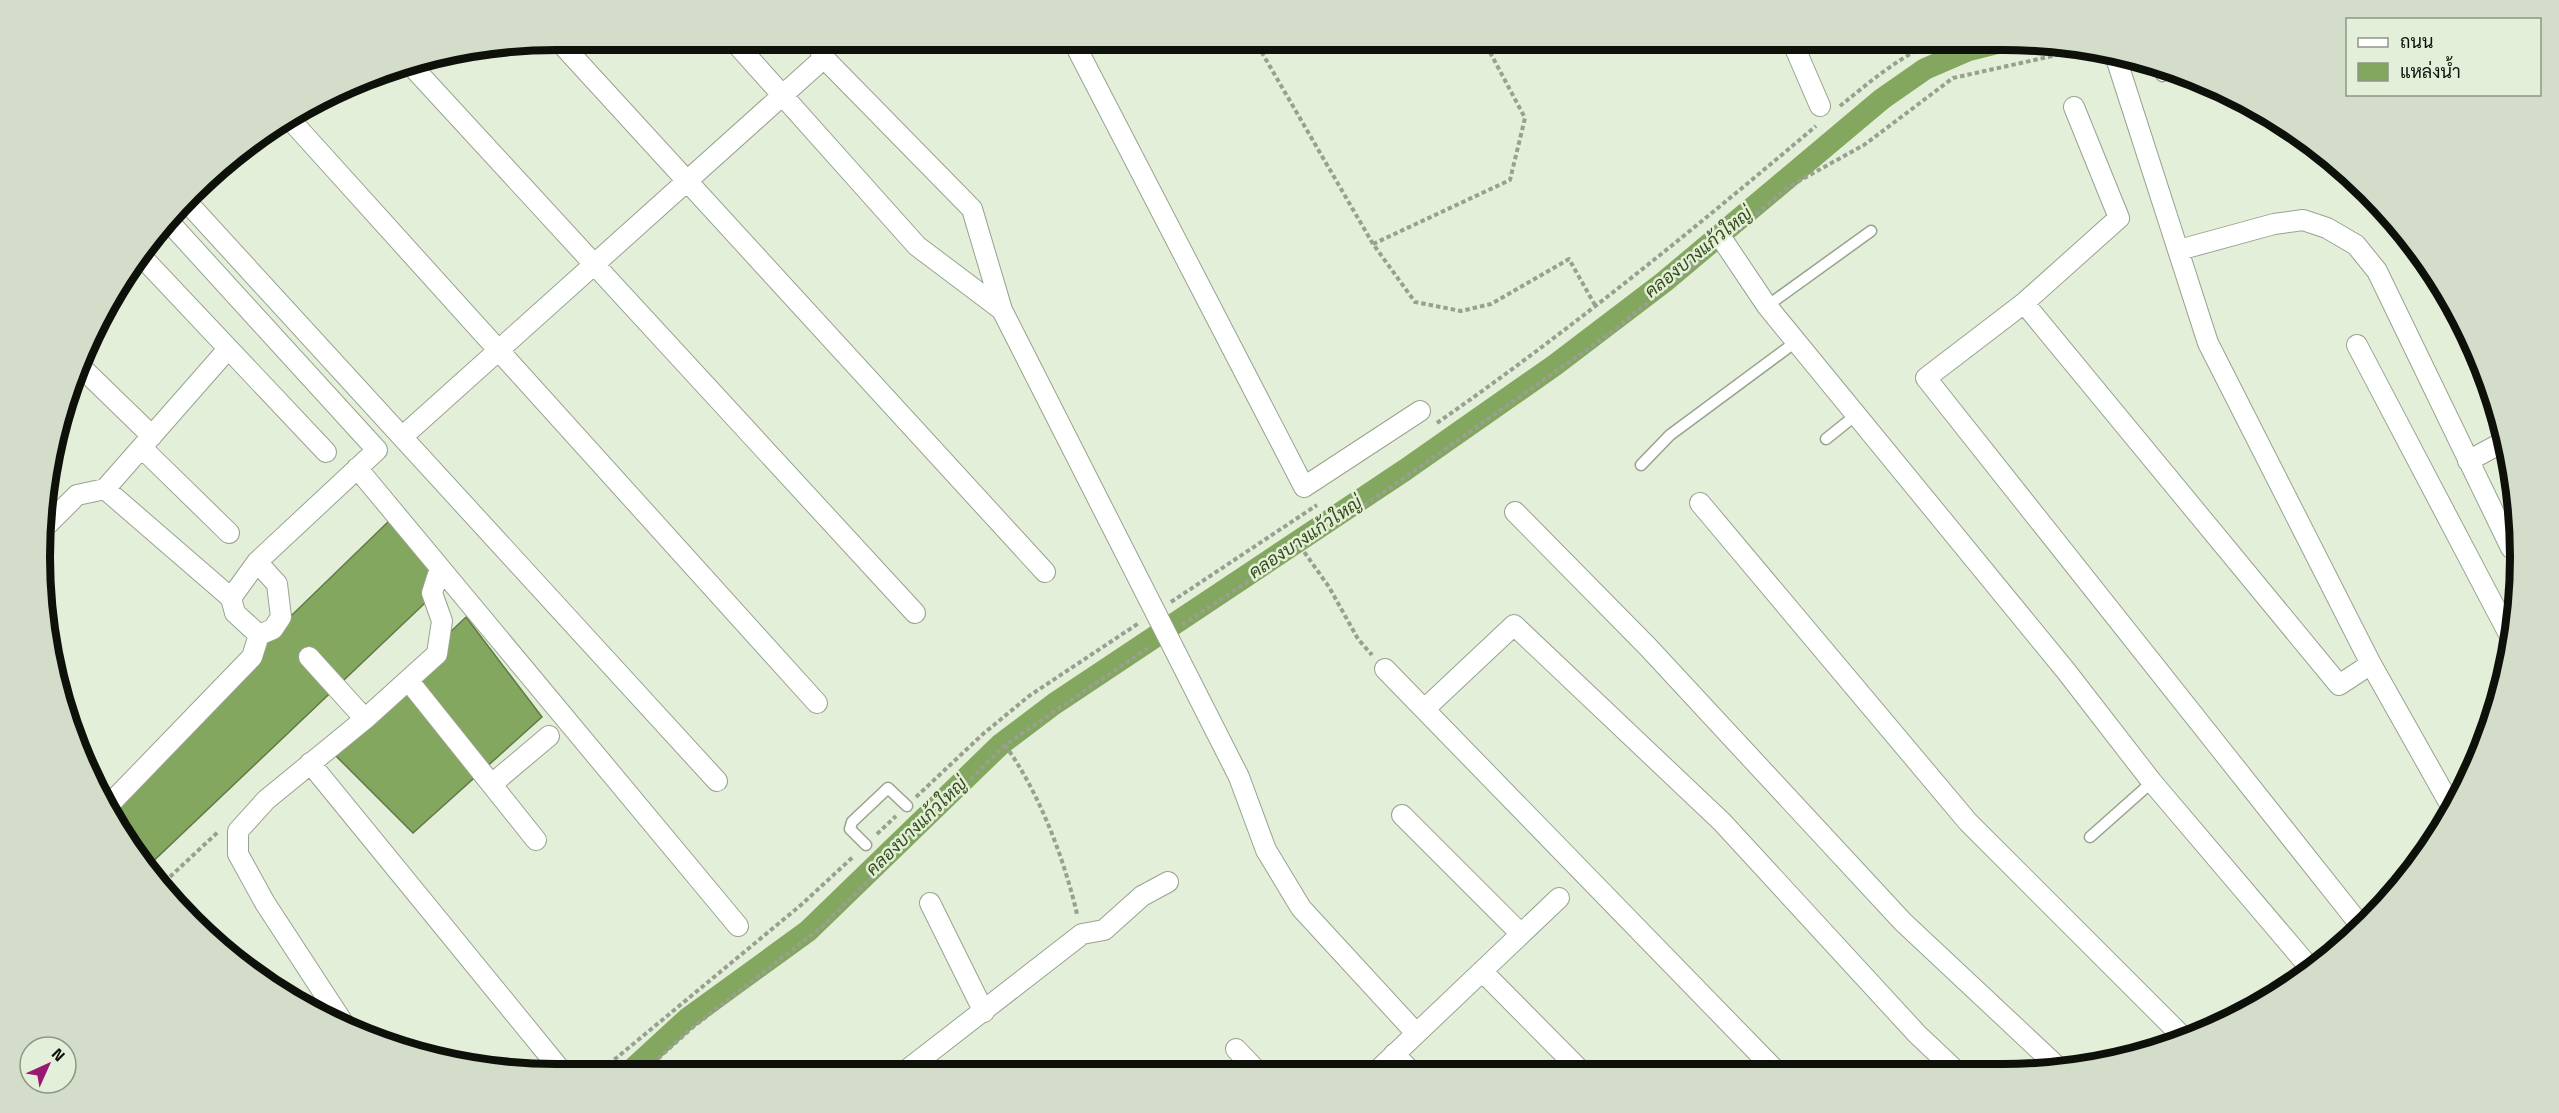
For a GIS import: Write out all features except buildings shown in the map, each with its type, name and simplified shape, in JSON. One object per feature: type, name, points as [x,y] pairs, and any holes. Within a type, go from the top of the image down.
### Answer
[{"type":"street","points":[[567,50],[1045,572]]},
{"type":"street","points":[[742,50],[917,246],[1002,310]]},
{"type":"street","points":[[820,50],[824,58],[972,209],[1002,310],[1239,777],[1266,850],[1301,908],[1416,1033]]},
{"type":"street","points":[[1078,50],[1304,487],[1420,411]]},
{"type":"street","points":[[1796,50],[1825,114]]},
{"type":"street","points":[[402,437],[824,58]]},
{"type":"street","points":[[2118,63],[2208,343],[2371,664],[2447,800]]},
{"type":"street","points":[[415,70],[915,613]]},
{"type":"street","points":[[2074,107],[2119,218],[2024,303],[1926,378],[2356,920]]},
{"type":"street","points":[[293,123],[817,703]]},
{"type":"street","points":[[191,206],[717,782]]},
{"type":"street","points":[[2179,250],[2274,224],[2303,220],[2327,228],[2356,245],[2377,272],[2509,545]]},
{"type":"street","points":[[172,225],[377,450],[257,562],[231,598]]},
{"type":"street","points":[[1724,242],[1767,306],[2066,670],[2152,782],[2306,963]]},
{"type":"street","points":[[145,260],[326,452]]},
{"type":"street","points":[[2024,303],[2339,685],[2371,664]]},
{"type":"street","points":[[2357,345],[2505,626]]},
{"type":"street","points":[[51,521],[77,495],[105,489],[228,349]]},
{"type":"street","points":[[85,371],[229,533]]},
{"type":"street","points":[[2468,462],[2497,446]]},
{"type":"street","points":[[357,468],[738,926]]},
{"type":"street","points":[[105,489],[231,598],[235,613],[259,635]]},
{"type":"street","points":[[1700,503],[1968,822],[2178,1032]]},
{"type":"street","points":[[1515,512],[1648,647],[1903,922],[2051,1061]]},
{"type":"street","points":[[112,801],[252,657],[259,635],[273,629],[281,617],[277,584],[257,562]]},
{"type":"street","points":[[337,1013],[265,903],[238,854],[238,831],[266,800],[365,718],[437,654],[442,621],[432,592],[440,568]]},
{"type":"street","points":[[1431,703],[1514,625],[1722,822],[1917,1034],[1949,1064]]},
{"type":"street","points":[[309,657],[365,718]]},
{"type":"street","points":[[1385,669],[1769,1064]]},
{"type":"street","points":[[408,680],[536,840]]},
{"type":"street","points":[[492,784],[549,736]]},
{"type":"street","points":[[310,763],[556,1064]]},
{"type":"street","points":[[1402,815],[1521,934]]},
{"type":"street","points":[[915,1064],[1082,934],[1104,930],[1142,896],[1168,882]]},
{"type":"street","points":[[1384,1064],[1559,898]]},
{"type":"street","points":[[930,903],[984,1012]]},
{"type":"street","points":[[1482,971],[1574,1064]]},
{"type":"street","points":[[1236,1049],[1250,1064]]},
{"type":"street","points":[[1394,1054],[1404,1064]]},
{"type":"lane","points":[[1767,306],[1871,231]]},
{"type":"lane","points":[[1641,465],[1670,435],[1797,341]]},
{"type":"lane","points":[[1826,438],[1856,415]]},
{"type":"lane","points":[[2090,837],[2152,782]]},
{"type":"lane","points":[[866,845],[850,829],[852,822],[888,789],[907,806]]},
{"type":"path","points":[[1260,50],[1373,244],[1415,302],[1461,311],[1491,304],[1569,259],[1596,307]]},
{"type":"path","points":[[1373,244],[1510,180],[1526,118],[1488,50]]},
{"type":"path","points":[[1431,427],[1596,307],[1706,219],[1825,114],[1909,56],[1922,50]]},
{"type":"path","points":[[1173,631],[1390,488],[1609,334],[1724,242],[1788,187],[1864,145],[1953,78],[2064,54]]},
{"type":"path","points":[[1170,603],[1327,498]]},
{"type":"path","points":[[1300,546],[1329,587],[1358,639],[1385,669]]},
{"type":"path","points":[[609,1064],[801,905],[983,734],[1029,696],[1140,622]]},
{"type":"path","points":[[652,1064],[693,1027],[823,926],[1005,745],[1154,644]]},
{"type":"path","points":[[1005,745],[1020,765],[1040,805],[1082,934]]},
{"type":"water","points":[[392,518],[444,585],[152,862],[108,793]]},
{"type":"water","points":[[466,617],[542,717],[413,833],[328,748]]},
{"type":"waterway","name":"คลองบางแก้วใหญ่","points":[[638,1064],[687,1019],[808,931],[1001,744],[1054,704],[1405,470],[1555,365],[1664,282],[1882,99],[1925,69],[1969,50]]}]
